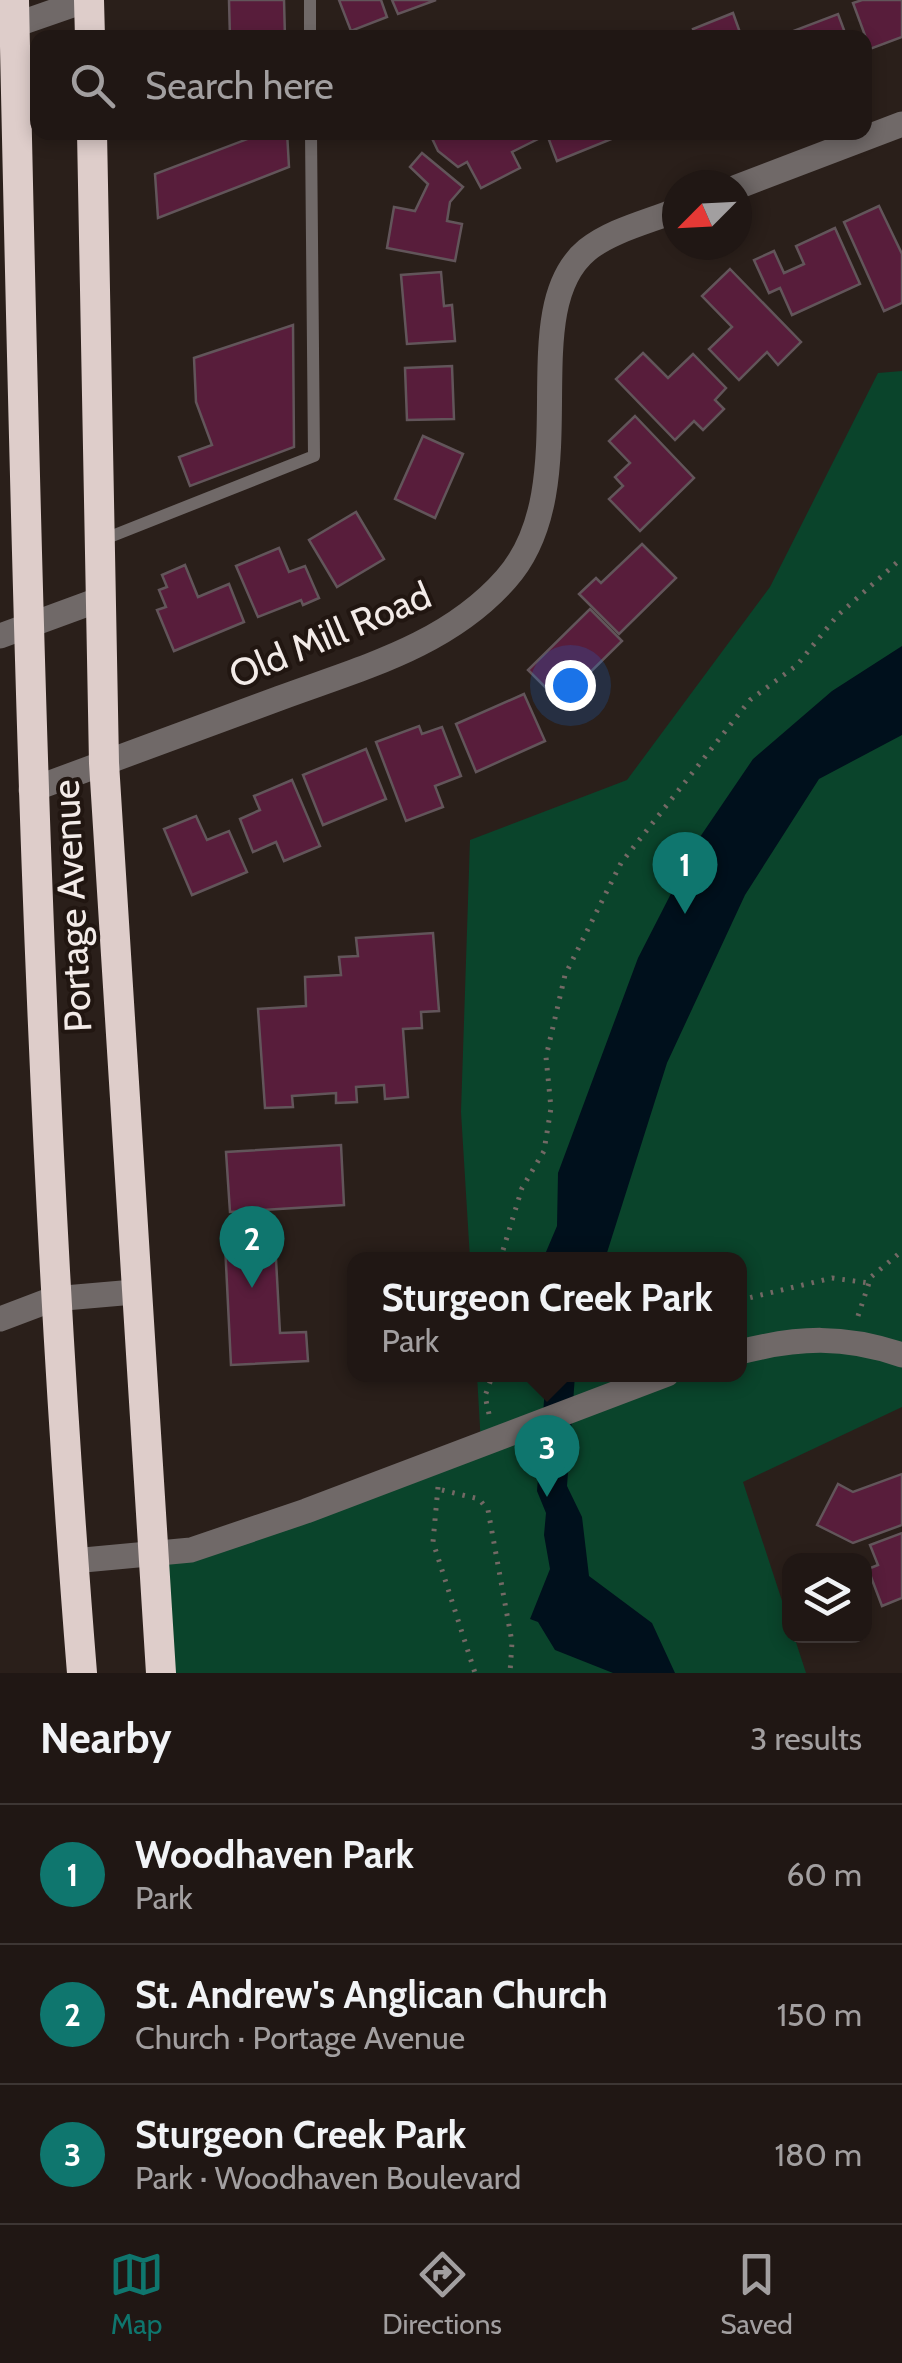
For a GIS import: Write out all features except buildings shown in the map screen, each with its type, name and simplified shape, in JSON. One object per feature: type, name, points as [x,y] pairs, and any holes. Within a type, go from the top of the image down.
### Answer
[{"type":"highway","points":[[88,0],[90,30]]},
{"type":"highway","name":"Portage Avenue","points":[[15,13],[14,631],[31,790],[53,1299],[82,1673]]},
{"type":"highway","name":"Portage Avenue","points":[[92,140],[104,763],[134,1292],[161,1673]]},
{"type":"street","points":[[15,13],[88,0]]},
{"type":"street","points":[[872,135],[902,124]]},
{"type":"street","points":[[752,181],[860,140]]},
{"type":"street","name":"Old Mill Road","points":[[31,790],[408,650],[479,608],[510,576],[543,505],[550,461],[552,330],[564,282],[587,251],[662,217]]},
{"type":"street","points":[[14,631],[101,598]]},
{"type":"street","points":[[0,1319],[53,1299],[134,1292]]},
{"type":"street","points":[[747,1351],[804,1339],[851,1340],[902,1355]]},
{"type":"street","points":[[72,1561],[192,1550],[434,1477],[499,1437],[646,1382]]},
{"type":"lane","points":[[310,0],[310,30]]},
{"type":"lane","points":[[100,541],[314,456],[311,140]]},
{"type":"path","points":[[502,1252],[522,1188],[544,1151],[551,1108],[546,1057],[565,975],[621,863],[750,700],[797,665],[837,616],[902,558]]},
{"type":"path","points":[[851,1340],[869,1283],[880,1266],[902,1251]]},
{"type":"path","points":[[747,1298],[832,1278],[869,1283]]},
{"type":"path","points":[[488,1412],[485,1396],[490,1382]]},
{"type":"path","points":[[476,1673],[433,1542],[434,1477],[480,1499],[488,1510],[512,1642],[510,1673]]},
{"type":"green space","points":[[902,371],[902,1407],[743,1482],[782,1601],[782,1643],[796,1643],[806,1673],[161,1673],[153,1552],[481,1445],[477,1382],[747,1382],[747,1252],[470,1252],[461,1112],[470,840],[627,780],[770,587],[878,373]]},
{"type":"water","points":[[902,646],[902,735],[819,779],[745,895],[667,1063],[607,1252],[546,1252],[557,1226],[558,1173],[638,958],[700,837],[753,759],[832,691]]},
{"type":"water","points":[[545,1382],[574,1382],[567,1486],[582,1517],[589,1576],[652,1623],[675,1673],[613,1673],[555,1650],[538,1622],[530,1619],[550,1569],[544,1535],[546,1513],[537,1491]]},
{"type":"place","name":"Woodhaven Park","points":[[685,914]]},
{"type":"place","name":"St. Andrew's Anglican Church","points":[[252,1288]]},
{"type":"place","name":"Sturgeon Creek Park","points":[[547,1497]]}]
